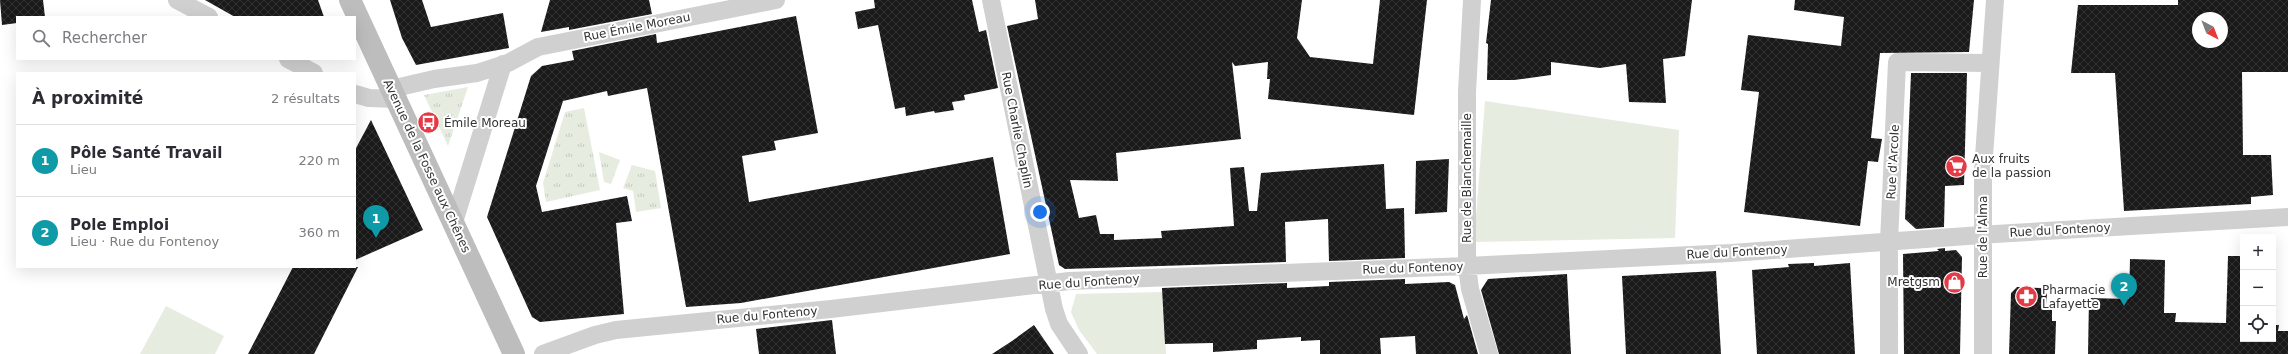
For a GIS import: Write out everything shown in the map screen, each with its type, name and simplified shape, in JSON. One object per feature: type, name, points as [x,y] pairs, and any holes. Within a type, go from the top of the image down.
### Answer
[{"type":"street","points":[[177,0],[207,16]]},
{"type":"street","name":"Avenue de la Fosse aux Chênes","points":[[350,0],[514,354]]},
{"type":"street","name":"Rue Émile Moreau","points":[[356,94],[369,98],[394,94],[434,79],[478,73],[502,64],[538,47],[776,0]]},
{"type":"street","name":"Rue Charlie Chaplin","points":[[991,0],[1048,283],[1059,324],[1079,354]]},
{"type":"street","name":"Rue de Blanchemaille","points":[[1472,0],[1467,92],[1467,266],[1470,289],[1489,354]]},
{"type":"street","name":"Rue de l'Alma","points":[[1983,354],[1983,171],[1989,63],[1995,0]]},
{"type":"street","points":[[290,60],[312,72]]},
{"type":"street","name":"Rue d'Arcole","points":[[1889,354],[1889,242],[1897,62],[1989,63]]},
{"type":"street","points":[[454,222],[502,64]]},
{"type":"street","name":"Rue du Fontenoy","points":[[543,354],[595,335],[616,330],[831,309],[1048,283],[1467,266],[2288,217]]},
{"type":"green space","points":[[468,87],[448,146],[424,95]]},
{"type":"green space","points":[[1485,101],[1679,130],[1675,238],[1474,242]]},
{"type":"green space","points":[[584,108],[600,190],[546,202],[543,183],[565,112]]},
{"type":"green space","points":[[599,152],[620,160],[611,184],[604,182]]},
{"type":"green space","points":[[632,165],[655,171],[661,208],[636,212],[633,191],[623,188]]},
{"type":"green space","points":[[1163,292],[1166,354],[1097,354],[1079,330],[1071,312],[1076,294]]},
{"type":"green space","points":[[166,306],[224,336],[215,354],[140,354]]},
{"type":"building","points":[[0,0],[43,0],[45,16],[16,16],[16,23],[2,25]]},
{"type":"building","points":[[205,0],[318,0],[324,16],[233,16]]},
{"type":"building","points":[[390,0],[422,0],[431,27],[503,13],[509,48],[416,65],[402,38]]},
{"type":"building","points":[[550,0],[649,0],[652,14],[569,30],[569,27],[541,32]]},
{"type":"building","points":[[874,0],[972,0],[979,32],[986,30],[998,88],[964,95],[965,100],[952,102],[954,110],[935,113],[934,111],[906,116],[905,107],[895,109],[878,25],[858,29],[855,12],[875,8]]},
{"type":"building","points":[[1035,0],[1302,0],[1297,38],[1310,57],[1373,64],[1380,0],[1427,0],[1414,115],[1268,99],[1270,79],[1267,79],[1268,62],[1235,66],[1232,62],[1241,139],[1116,153],[1118,181],[1070,180],[1079,218],[1096,215],[1100,234],[1114,234],[1114,240],[1162,238],[1161,231],[1234,226],[1230,168],[1244,167],[1249,211],[1257,211],[1261,173],[1384,164],[1386,209],[1404,208],[1405,258],[1329,261],[1328,219],[1285,222],[1286,262],[1065,269],[1059,265],[1007,26],[1038,19]]},
{"type":"building","points":[[1491,0],[1692,0],[1685,56],[1663,59],[1666,103],[1629,102],[1626,64],[1600,68],[1551,62],[1551,75],[1514,80],[1487,80],[1488,44],[1486,43]]},
{"type":"building","points":[[1795,0],[1974,0],[1969,52],[1880,53],[1871,138],[1882,139],[1878,162],[1868,161],[1860,226],[1744,212],[1759,92],[1741,90],[1748,35],[1841,46],[1844,17],[1794,10]]},
{"type":"building","points":[[2178,0],[2288,0],[2288,72],[2242,72],[2243,155],[2271,155],[2273,195],[2251,197],[2251,204],[2124,211],[2115,73],[2071,73],[2078,5],[2178,5]]},
{"type":"building","points":[[796,16],[818,133],[774,141],[776,150],[742,156],[749,202],[993,157],[1010,254],[741,303],[686,307],[647,88],[608,96],[607,91],[563,101],[536,186],[542,212],[627,196],[632,221],[616,223],[624,314],[540,322],[532,317],[487,217],[531,76],[542,66],[574,60],[572,51],[656,34],[657,43]]},
{"type":"building","points":[[1911,73],[1967,73],[1964,185],[1945,186],[1944,227],[1916,229],[1905,219]]},
{"type":"building","points":[[371,120],[423,230],[356,260],[356,148]]},
{"type":"building","points":[[1449,159],[1447,212],[1415,214],[1416,161]]},
{"type":"building","points":[[1945,248],[1945,251],[1956,250],[1962,257],[1960,354],[1904,354],[1903,254],[1939,251],[1937,249]]},
{"type":"building","points":[[2228,256],[2240,256],[2240,342],[2276,342],[2276,325],[2279,325],[2278,331],[2288,331],[2288,354],[2088,354],[2089,298],[2129,299],[2130,259],[2165,260],[2164,313],[2176,313],[2175,322],[2226,323]]},
{"type":"building","points":[[1814,263],[1814,266],[1850,263],[1855,354],[1757,354],[1752,270],[1789,267],[1788,264]]},
{"type":"building","points":[[358,267],[314,354],[248,354],[292,268]]},
{"type":"building","points":[[1716,271],[1721,354],[1626,354],[1622,276]]},
{"type":"building","points":[[1567,274],[1571,354],[1499,354],[1481,290],[1488,279]]},
{"type":"building","points":[[1405,279],[1405,284],[1449,282],[1455,285],[1464,319],[1467,315],[1478,354],[1416,354],[1415,336],[1380,338],[1381,354],[1320,354],[1320,340],[1301,341],[1301,337],[1257,340],[1257,349],[1213,352],[1213,343],[1165,344],[1162,288],[1287,283],[1287,288],[1329,286],[1329,282]]},
{"type":"building","points":[[2017,287],[2041,288],[2047,294],[2046,305],[2052,305],[2052,321],[2056,321],[2055,354],[2009,354],[2011,293]]},
{"type":"building","points":[[832,320],[836,354],[759,354],[756,329]]},
{"type":"building","points":[[1034,325],[1054,354],[992,354],[1012,341]]},
{"type":"place","name":"Émile Moreau","points":[[428,123]]},
{"type":"place","name":"Aux fruits de la passion","points":[[1957,166]]},
{"type":"place","name":"Pôle Santé Travail","points":[[376,238]]},
{"type":"place","name":"Mretgsm","points":[[1955,282]]},
{"type":"place","name":"Pharmacie Lafayette","points":[[2027,297]]},
{"type":"place","name":"Pole Emploi","points":[[2124,306]]}]
